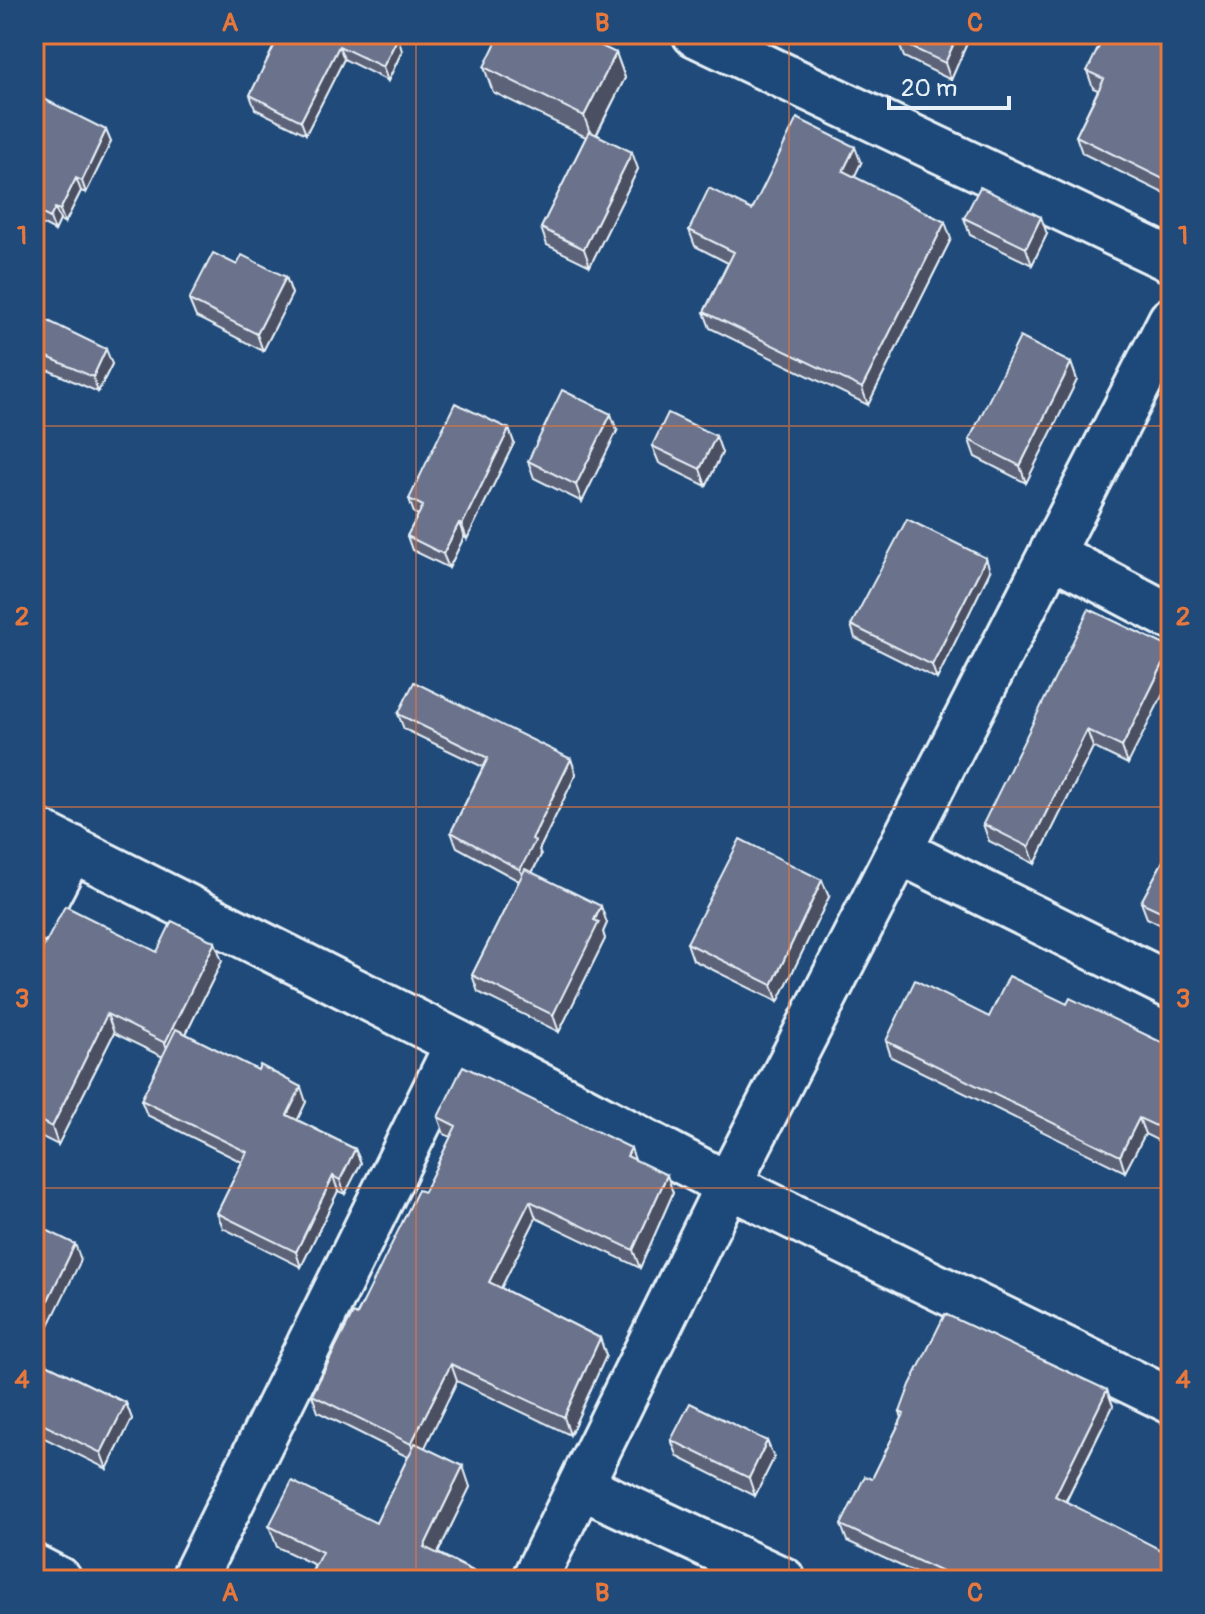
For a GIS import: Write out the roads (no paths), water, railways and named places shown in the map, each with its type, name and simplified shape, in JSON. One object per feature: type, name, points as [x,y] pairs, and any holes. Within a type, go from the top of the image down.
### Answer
[{"type":"street","points":[[695,34],[1171,260]]},
{"type":"street","points":[[534,1580],[728,1185],[1171,320]]},
{"type":"street","points":[[1051,554],[1171,617]]},
{"type":"street","points":[[34,921],[53,839],[458,1043],[728,1185],[1171,1401]]},
{"type":"street","points":[[899,851],[1171,986]]},
{"type":"street","points":[[193,1580],[458,1043]]},
{"type":"street","points":[[581,1486],[783,1580]]},
{"type":"street","points":[[34,1567],[59,1580]]}]
